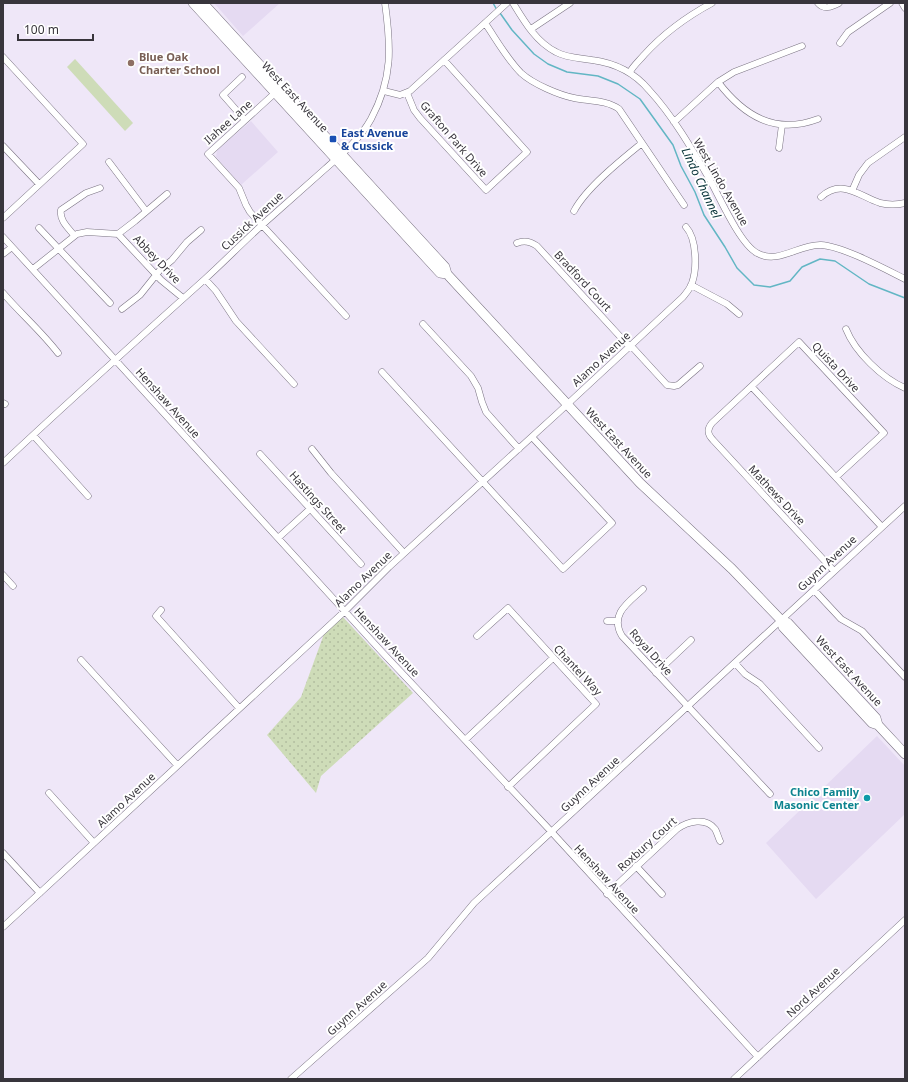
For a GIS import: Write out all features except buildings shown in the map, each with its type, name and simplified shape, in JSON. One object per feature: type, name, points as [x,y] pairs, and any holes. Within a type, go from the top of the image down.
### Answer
[{"type":"main road","name":"West East Avenue","points":[[193,3],[275,93],[339,156],[445,267],[447,274],[650,494],[732,569],[781,620],[788,623],[876,718],[878,725],[905,754]]},
{"type":"main road","name":"West East Avenue","points":[[203,3],[339,156]]},
{"type":"street","name":"Cussick Avenue","points":[[3,463],[358,137],[370,120],[384,91],[388,72],[390,48],[385,3]]},
{"type":"street","points":[[384,91],[397,94],[407,93],[506,3]]},
{"type":"street","name":"West Lindo Avenue","points":[[513,3],[531,30],[543,44],[559,54],[603,62],[630,72],[650,90],[674,122],[704,169],[740,236],[754,251],[765,256],[774,257],[808,246],[828,246],[862,259],[905,279]]},
{"type":"street","points":[[531,30],[570,3]]},
{"type":"street","points":[[630,72],[648,50],[667,32],[689,16],[712,3]]},
{"type":"street","points":[[818,3],[821,7],[825,8],[839,3]]},
{"type":"street","points":[[840,43],[848,32],[890,3]]},
{"type":"street","points":[[902,3],[905,8]]},
{"type":"street","points":[[485,23],[511,62],[523,75],[567,96],[609,104],[617,107],[624,114],[684,205]]},
{"type":"street","points":[[674,122],[718,82],[739,69],[802,46]]},
{"type":"street","points":[[3,57],[83,144],[3,218]]},
{"type":"street","name":"Grafton Park Drive","points":[[407,93],[414,110],[420,118],[486,190],[527,152],[444,60]]},
{"type":"street","points":[[242,77],[222,95],[245,120]]},
{"type":"street","points":[[718,82],[731,99],[744,109],[765,121],[782,125],[799,125],[818,119]]},
{"type":"street","name":"Ilahee Lane","points":[[263,224],[248,209],[239,188],[208,154],[275,93]]},
{"type":"street","points":[[779,148],[782,125]]},
{"type":"street","points":[[852,191],[862,170],[868,163],[905,137]]},
{"type":"street","points":[[574,211],[582,198],[642,143]]},
{"type":"street","points":[[3,146],[39,184]]},
{"type":"street","points":[[108,162],[146,211]]},
{"type":"street","points":[[33,269],[74,235],[62,219],[60,214],[61,210],[86,193],[100,188]]},
{"type":"street","points":[[821,197],[828,191],[836,189],[852,191],[882,203],[892,205],[905,203]]},
{"type":"street","points":[[118,234],[168,194]]},
{"type":"street","points":[[263,224],[346,316]]},
{"type":"street","name":"Alamo Avenue","points":[[3,927],[344,611],[404,553],[683,297],[691,285],[695,269],[692,236],[686,227]]},
{"type":"street","points":[[39,228],[110,303]]},
{"type":"street","points":[[122,309],[140,295],[160,270],[172,260],[187,242],[201,230]]},
{"type":"street","name":"Abbey Drive","points":[[74,235],[87,232],[118,234],[156,275],[183,298]]},
{"type":"street","name":"Henshaw Avenue","points":[[3,237],[344,611],[758,1057]]},
{"type":"street","name":"Bradford Court","points":[[517,243],[528,241],[537,246],[669,386],[681,384],[700,366]]},
{"type":"street","points":[[3,254],[12,247]]},
{"type":"street","points":[[205,279],[218,294],[233,318],[294,384]]},
{"type":"street","points":[[691,285],[727,304],[739,314]]},
{"type":"street","points":[[3,293],[41,332],[58,353]]},
{"type":"street","points":[[423,324],[471,376],[478,388],[486,412],[519,449]]},
{"type":"street","points":[[846,329],[854,345],[878,370],[888,379],[905,388]]},
{"type":"street","name":"Quista Drive","points":[[708,431],[712,423],[799,342],[884,433],[836,477]]},
{"type":"street","points":[[382,372],[563,569],[612,523],[532,437]]},
{"type":"street","points":[[752,387],[882,527]]},
{"type":"street","name":"Mathews Drive","points":[[708,431],[713,440],[834,571]]},
{"type":"street","points":[[33,435],[88,496]]},
{"type":"street","points":[[312,449],[331,473],[404,553]]},
{"type":"street","name":"Hastings Street","points":[[260,454],[361,564]]},
{"type":"street","name":"Guynn Avenue","points":[[291,1079],[428,958],[474,903],[905,506]]},
{"type":"street","points":[[278,538],[310,509]]},
{"type":"street","points":[[3,575],[14,586]]},
{"type":"street","points":[[608,621],[617,621],[622,609],[643,589]]},
{"type":"street","points":[[814,590],[841,619],[856,626],[862,631],[905,677]]},
{"type":"street","name":"Chantel Way","points":[[477,636],[508,608],[596,704],[508,787]]},
{"type":"street","points":[[161,610],[156,616],[239,708]]},
{"type":"street","name":"Royal Drive","points":[[617,621],[618,628],[622,636],[770,794]]},
{"type":"street","points":[[656,673],[691,640]]},
{"type":"street","points":[[465,740],[553,658]]},
{"type":"street","points":[[81,660],[177,766]]},
{"type":"street","points":[[735,663],[746,674],[760,684],[819,748]]},
{"type":"street","points":[[49,793],[94,843]]},
{"type":"street","name":"Roxbury Court","points":[[607,894],[677,829],[689,822],[703,822],[711,826],[716,831],[720,841]]},
{"type":"street","points":[[3,853],[40,893]]},
{"type":"street","points":[[636,866],[662,894]]},
{"type":"street","name":"Nord Avenue","points":[[734,1079],[905,920]]},
{"type":"shaded area","points":[[214,3],[280,3],[243,36]]},
{"type":"shaded area","points":[[251,121],[278,152],[241,185],[216,157],[217,150]]},
{"type":"shaded area","points":[[877,736],[905,766],[905,814],[816,899],[766,843]]},
{"type":"green space","points":[[75,59],[133,123],[125,131],[67,67]]},
{"type":"green space","points":[[343,617],[413,693],[321,776],[316,793],[267,735],[301,697],[324,634]]},
{"type":"waterway","name":"Lindo Channel","points":[[493,3],[497,10]]},
{"type":"waterway","name":"Lindo Channel","points":[[500,13],[512,30],[534,54],[548,64],[567,72],[598,76],[618,84],[640,99],[673,145],[704,215],[737,268],[754,285],[770,287],[790,281],[802,267],[820,259],[835,261],[869,284],[905,298]]},
{"type":"place","name":"Blue Oak Charter School","points":[[131,63]]},
{"type":"place","name":"East Avenue & Cussick","points":[[333,139]]},
{"type":"place","name":"Chico Family Masonic Center","points":[[867,798]]}]
